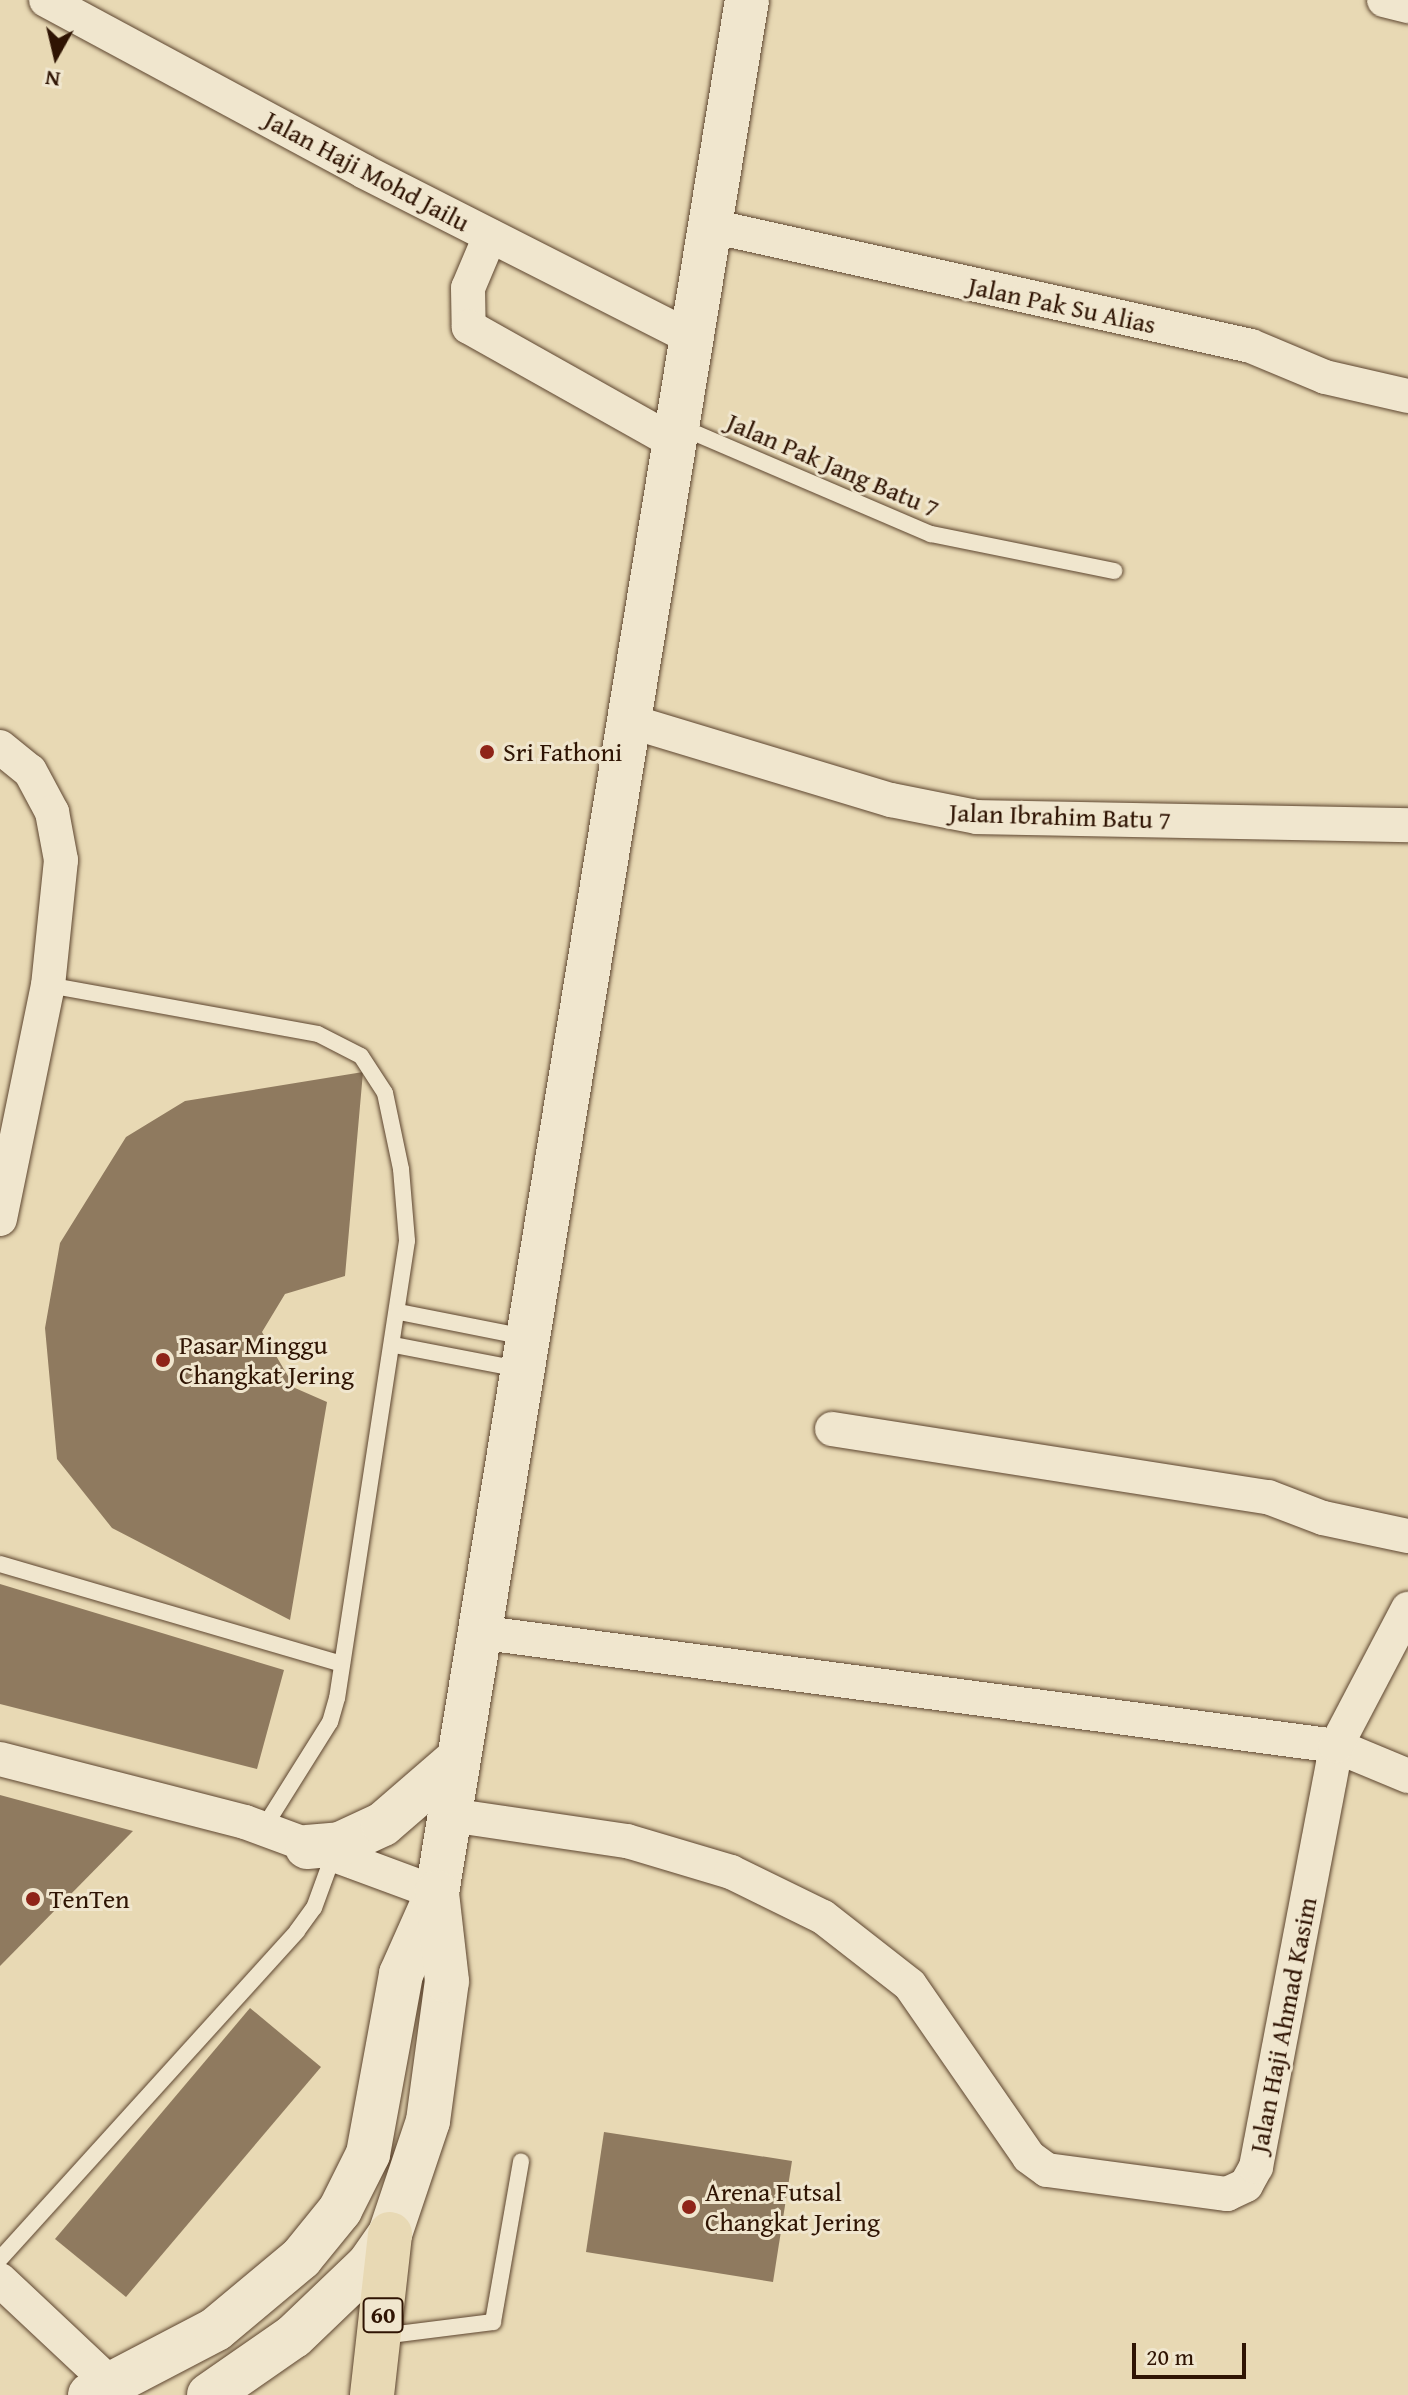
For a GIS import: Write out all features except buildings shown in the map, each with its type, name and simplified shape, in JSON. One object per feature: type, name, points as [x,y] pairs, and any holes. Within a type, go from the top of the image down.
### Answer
[{"type":"highway","name":"60","points":[[372,2395],[390,2234]]},
{"type":"main road","name":"60","points":[[101,2390],[216,2329],[301,2258],[340,2210],[368,2154],[379,2114],[401,1974],[437,1893],[522,1353],[747,0]]},
{"type":"main road","points":[[320,1851],[383,1824],[458,1759]]},
{"type":"main road","name":"60","points":[[209,2395],[294,2336],[369,2264],[390,2234],[419,2160],[430,2105],[447,1981],[437,1893]]},
{"type":"street","name":"Jalan Haji Mohd Jailu","points":[[46,0],[490,236],[690,337]]},
{"type":"street","points":[[1384,0],[1408,6]]},
{"type":"street","name":"Jalan Pak Su Alias","points":[[711,226],[1251,346],[1325,377],[1408,396]]},
{"type":"street","points":[[490,236],[468,288],[469,327],[675,434]]},
{"type":"street","name":"Jalan Ibrahim Batu 7","points":[[629,721],[891,800],[977,817],[1408,825]]},
{"type":"street","points":[[0,747],[30,771],[52,812],[61,860],[48,985],[0,1219]]},
{"type":"street","points":[[832,1429],[1268,1497],[1323,1518],[1408,1536]]},
{"type":"street","name":"Jalan Haji Ahmad Kasim","points":[[450,1815],[627,1841],[731,1872],[823,1917],[910,1985],[1029,2157],[1047,2170],[1227,2194],[1246,2185],[1256,2167],[1336,1746],[1408,1609]]},
{"type":"street","points":[[477,1632],[1336,1746],[1408,1776]]},
{"type":"street","points":[[0,1759],[263,1829],[437,1893]]},
{"type":"street","points":[[0,2280],[101,2390]]},
{"type":"lane","name":"Jalan Pak Jang Batu 7","points":[[675,434],[931,534],[1114,571]]},
{"type":"lane","points":[[48,985],[318,1034],[361,1056],[385,1093],[401,1169],[407,1241],[394,1345],[342,1664],[330,1722],[263,1829]]},
{"type":"lane","points":[[399,1312],[522,1353]]},
{"type":"lane","points":[[394,1345],[522,1353]]},
{"type":"lane","points":[[0,1564],[342,1664]]},
{"type":"lane","points":[[0,2259],[297,1931],[314,1908],[320,1851]]},
{"type":"lane","points":[[380,2336],[493,2322],[521,2161]]},
{"type":"place","name":"Sri Fathoni","points":[[487,752]]},
{"type":"place","name":"Pasar Minggu Changkat Jering","points":[[163,1360]]},
{"type":"place","name":"TenTen","points":[[33,1899]]},
{"type":"place","name":"Arena Futsal Changkat Jering","points":[[689,2207]]}]
